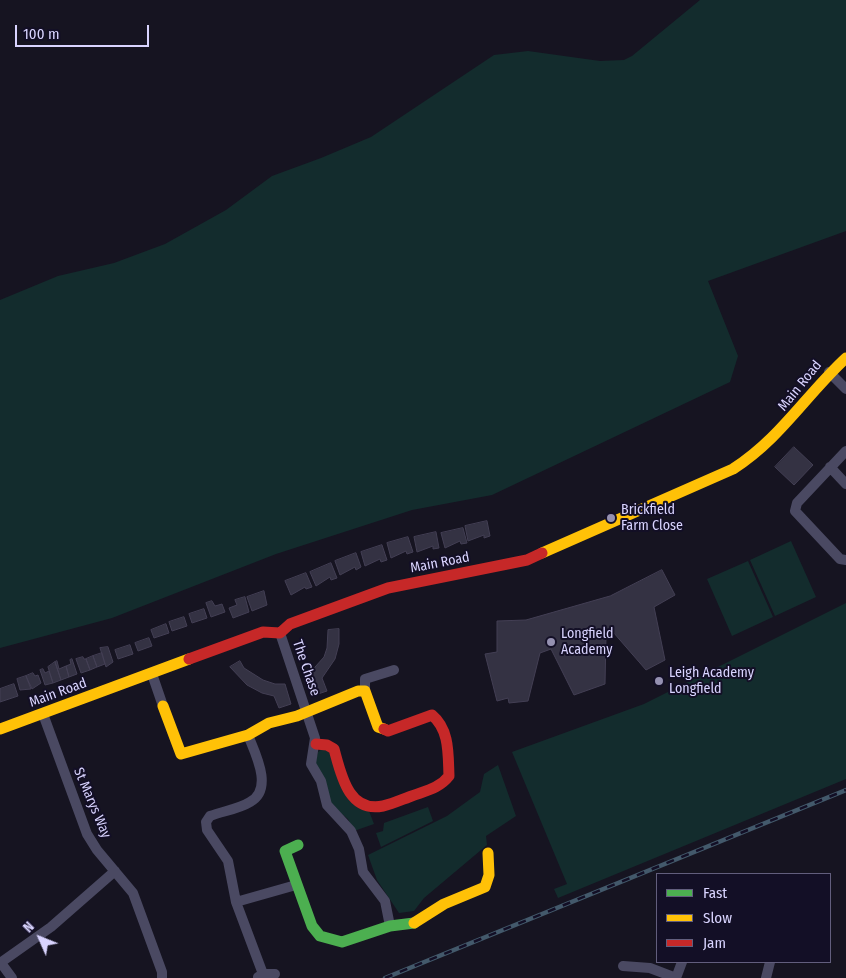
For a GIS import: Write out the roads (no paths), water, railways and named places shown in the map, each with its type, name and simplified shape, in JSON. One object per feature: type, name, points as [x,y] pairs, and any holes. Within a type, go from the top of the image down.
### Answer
[{"type":"main road","name":"Main Road","points":[[0,729],[263,632],[280,633],[290,624],[388,588],[527,560],[754,458],[773,441],[829,372],[846,358]]},
{"type":"main road","points":[[163,706],[181,754],[248,735],[269,723],[307,712],[358,691],[365,691],[378,727],[382,730],[388,731],[432,716],[439,719],[443,728],[449,776],[442,785],[383,806],[364,804],[350,796],[344,787],[338,757],[334,749],[326,745],[316,744]]},
{"type":"main road","points":[[298,845],[285,851],[312,926],[320,936],[331,941],[342,942],[390,926],[418,922],[444,904],[485,887],[489,875],[488,853]]},
{"type":"street","points":[[829,372],[846,389]]},
{"type":"street","points":[[846,451],[797,503],[795,512],[840,559],[846,560]]},
{"type":"street","points":[[830,467],[846,484]]},
{"type":"street","name":"The Chase","points":[[280,633],[316,744]]},
{"type":"street","points":[[365,691],[364,679],[394,670]]},
{"type":"street","points":[[152,674],[163,706]]},
{"type":"street","name":"St Marys Way","points":[[43,714],[86,834],[96,850],[129,888],[138,904],[162,972],[162,978]]},
{"type":"street","points":[[248,735],[263,780],[259,793],[252,802],[210,816],[206,822],[207,830],[228,862],[236,902],[260,976],[275,974]]},
{"type":"street","points":[[316,744],[311,763],[322,782],[327,805],[352,831],[363,872],[384,900],[390,926]]},
{"type":"street","points":[[12,978],[1,963],[51,927],[115,872]]},
{"type":"street","points":[[236,902],[296,885]]},
{"type":"street","points":[[623,966],[650,968],[676,978],[682,963]]},
{"type":"street","points":[[766,978],[770,963]]},
{"type":"railway","points":[[385,978],[846,790]]},
{"type":"place","name":"Brickfield Farm Close","points":[[611,518]]},
{"type":"place","name":"Longfield Academy","points":[[551,642]]},
{"type":"place","name":"Leigh Academy Longfield","points":[[659,681]]}]
